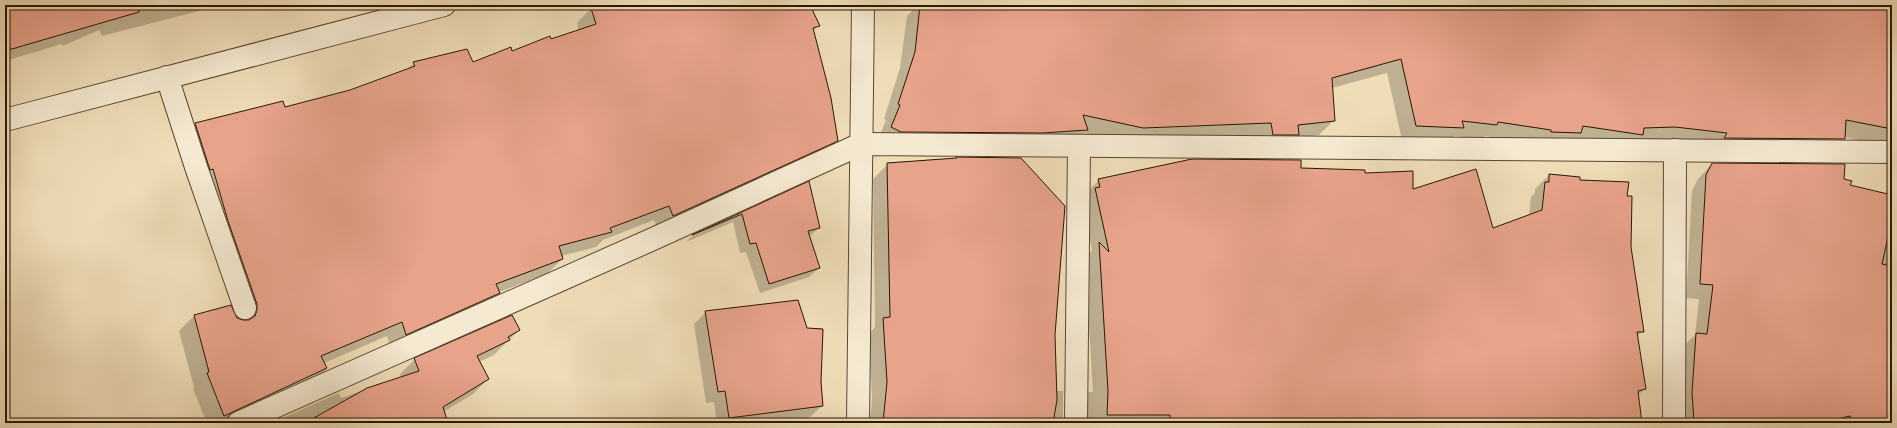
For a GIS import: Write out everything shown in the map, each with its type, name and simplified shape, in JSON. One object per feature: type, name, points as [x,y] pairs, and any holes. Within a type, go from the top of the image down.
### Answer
[{"type":"street","points":[[5,120],[444,5]]},
{"type":"street","points":[[858,423],[863,5]]},
{"type":"street","points":[[167,77],[196,167],[245,308]]},
{"type":"street","points":[[238,423],[653,239],[861,144],[1892,152]]},
{"type":"street","points":[[1076,423],[1079,146]]},
{"type":"street","points":[[1674,423],[1675,150]]},
{"type":"building","points":[[5,5],[138,5],[139,12],[5,51]]},
{"type":"building","points":[[590,5],[810,5],[820,26],[813,28],[831,98],[838,141],[673,216],[669,206],[610,228],[612,232],[559,246],[563,259],[496,284],[500,293],[406,335],[402,322],[321,356],[327,368],[224,416],[207,373],[209,372],[194,315],[231,305],[237,318],[249,320],[255,316],[257,304],[228,221],[213,169],[210,170],[195,123],[283,101],[285,107],[350,90],[415,66],[413,62],[467,49],[473,62],[511,47],[512,51],[550,36],[551,39],[596,24]]},
{"type":"building","points":[[920,5],[1892,5],[1892,129],[1846,120],[1845,139],[1724,138],[1727,133],[1675,127],[1644,128],[1643,135],[1583,126],[1581,133],[1551,132],[1551,130],[1498,122],[1497,125],[1462,121],[1464,128],[1416,126],[1401,59],[1332,78],[1335,121],[1298,125],[1299,135],[1273,135],[1271,123],[1143,128],[1083,115],[1088,130],[1042,133],[901,132],[891,127],[900,105],[898,104],[915,52]]},
{"type":"building","points":[[956,157],[1021,158],[1065,206],[1055,335],[1057,400],[1053,423],[883,423],[887,382],[883,318],[890,317],[887,163],[957,158]]},
{"type":"building","points":[[1192,159],[1301,160],[1301,168],[1365,170],[1365,173],[1413,171],[1413,189],[1476,169],[1493,228],[1542,210],[1545,182],[1549,182],[1549,174],[1580,177],[1580,180],[1629,182],[1627,196],[1632,196],[1631,247],[1644,332],[1637,332],[1646,389],[1638,391],[1642,423],[1170,423],[1170,415],[1107,415],[1108,391],[1099,242],[1109,252],[1095,188],[1100,187],[1098,179]]},
{"type":"building","points":[[1712,163],[1845,164],[1844,179],[1852,181],[1850,185],[1892,195],[1892,219],[1882,264],[1892,266],[1888,300],[1892,300],[1892,423],[1852,423],[1850,416],[1821,423],[1694,423],[1692,393],[1696,333],[1707,334],[1713,285],[1700,284],[1706,175]]},
{"type":"building","points":[[809,181],[820,228],[808,231],[820,268],[769,284],[756,243],[750,244],[742,214],[692,235]]},
{"type":"building","points":[[798,300],[807,328],[823,329],[821,382],[823,406],[729,418],[725,391],[718,392],[705,311]]},
{"type":"building","points":[[512,315],[520,330],[508,337],[510,340],[477,356],[489,379],[443,407],[448,423],[305,423],[367,388],[419,371],[414,358]]}]
